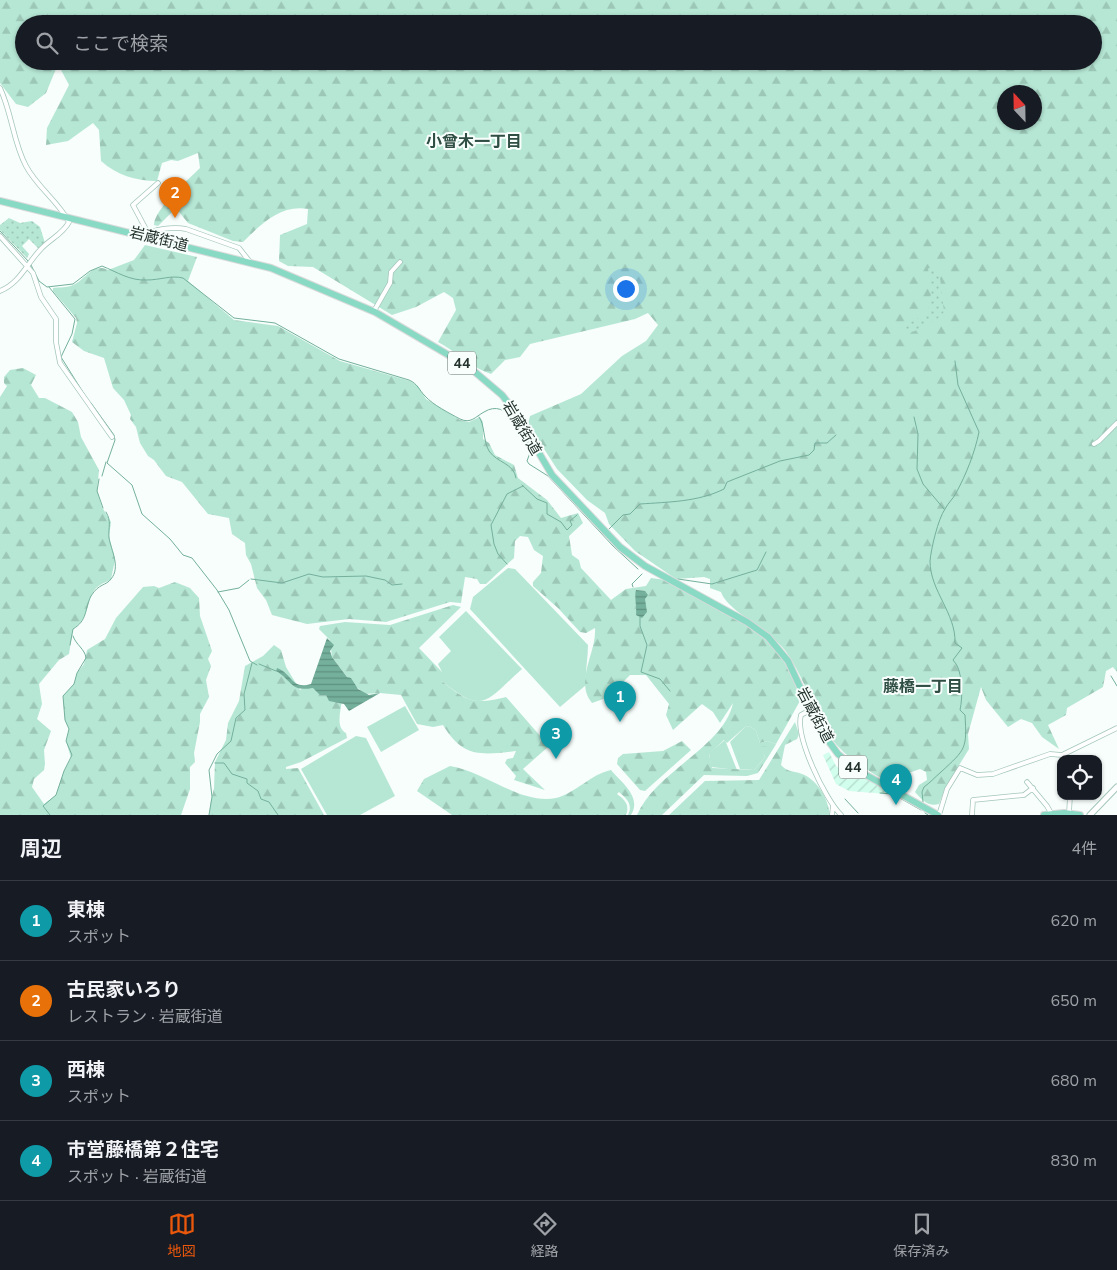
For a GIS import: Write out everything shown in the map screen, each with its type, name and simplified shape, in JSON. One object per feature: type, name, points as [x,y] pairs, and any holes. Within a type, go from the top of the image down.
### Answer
[{"type":"main road","name":"岩蔵街道","points":[[0,200],[276,269],[374,311],[469,367],[489,382],[512,409],[559,484],[616,543],[645,566],[747,622],[768,637],[786,658],[822,733],[843,759],[859,771],[938,815]]},
{"type":"main road","points":[[1047,814],[1069,813],[1080,815]]},
{"type":"street","points":[[0,88],[24,163],[34,179],[69,222],[41,249],[14,283],[0,291]]},
{"type":"street","points":[[158,183],[133,205],[146,235],[179,227],[239,248],[250,262]]},
{"type":"street","points":[[0,236],[29,265],[41,297],[56,319],[56,342],[60,363],[112,437]]},
{"type":"street","points":[[374,311],[390,283],[391,272],[400,262]]},
{"type":"street","points":[[1094,444],[1117,423]]},
{"type":"street","points":[[810,710],[801,715],[801,730],[818,779],[832,806],[841,815]]},
{"type":"street","points":[[1066,755],[1117,728]]},
{"type":"street","points":[[938,815],[947,789],[960,768],[977,775],[993,774],[1050,754],[1057,756]]},
{"type":"street","points":[[1028,782],[1047,814]]},
{"type":"street","points":[[1090,815],[1117,787]]},
{"type":"street","points":[[972,815],[973,800],[1024,795],[1033,788]]},
{"type":"street","points":[[1069,813],[1070,800]]},
{"type":"street","points":[[832,806],[832,815]]},
{"type":"shaded area","points":[[636,590],[645,591],[648,595],[645,599],[647,612],[642,618],[636,615]]},
{"type":"shaded area","points":[[327,638],[334,645],[330,651],[332,657],[347,677],[351,678],[358,689],[369,695],[380,693],[349,711],[344,704],[329,701],[326,695],[320,695],[313,688],[306,689],[292,685],[276,671],[277,668],[282,670],[299,685],[311,684]]},
{"type":"shaded area","points":[[829,752],[836,766],[843,771],[866,778],[889,791],[887,794],[849,791],[836,784],[823,755]]},
{"type":"green space","points":[[0,0],[1117,0],[1117,672],[1113,667],[1106,671],[1103,687],[1067,708],[1066,715],[1048,725],[1059,749],[1042,737],[1032,723],[1021,719],[1008,727],[986,700],[981,687],[968,734],[969,749],[945,788],[939,804],[932,805],[920,798],[915,792],[919,785],[927,780],[926,772],[920,769],[906,774],[893,764],[885,778],[882,778],[872,773],[835,743],[825,729],[797,670],[780,645],[732,606],[721,592],[710,588],[710,579],[704,577],[676,579],[635,551],[609,524],[605,513],[587,500],[557,469],[528,424],[530,416],[581,394],[622,356],[646,341],[658,325],[648,313],[635,319],[530,344],[520,357],[505,360],[491,374],[478,368],[438,342],[456,310],[453,298],[444,292],[416,307],[392,315],[313,267],[288,266],[279,261],[280,235],[307,224],[308,209],[298,208],[280,212],[264,222],[243,242],[233,241],[188,223],[176,208],[158,226],[154,225],[160,211],[200,168],[198,153],[178,161],[171,160],[162,163],[157,181],[141,180],[127,176],[113,170],[101,161],[99,130],[93,123],[68,141],[46,145],[47,128],[69,85],[61,70],[1102,70],[1102,15],[15,15],[15,70],[56,70],[46,93],[28,107],[16,104],[0,83]]},
{"type":"green space","points":[[9,218],[20,223],[32,221],[40,227],[45,243],[39,249],[29,239],[22,246],[29,254],[27,258],[0,230],[0,225]]},
{"type":"green space","points":[[145,245],[197,257],[188,281],[234,320],[278,326],[340,361],[410,381],[418,386],[426,399],[460,420],[469,422],[480,417],[483,422],[483,439],[489,443],[495,455],[514,465],[518,478],[547,500],[561,518],[578,513],[583,523],[569,536],[572,555],[579,560],[581,568],[611,600],[626,589],[646,586],[651,578],[666,580],[741,622],[768,642],[786,665],[801,699],[776,744],[767,741],[760,743],[756,731],[750,726],[745,727],[727,743],[724,740],[709,754],[712,768],[754,770],[765,757],[761,746],[775,746],[758,773],[747,776],[704,775],[662,815],[637,815],[646,799],[659,785],[717,733],[727,719],[733,703],[720,723],[713,712],[702,704],[673,730],[666,715],[669,704],[646,675],[630,675],[624,681],[615,682],[606,698],[592,703],[585,685],[595,637],[595,628],[586,633],[580,632],[558,608],[533,586],[533,582],[541,573],[543,556],[534,550],[528,537],[520,536],[515,541],[514,558],[486,584],[480,584],[477,579],[465,577],[461,603],[450,602],[386,622],[349,619],[307,624],[272,615],[266,600],[257,588],[251,564],[246,555],[245,543],[232,534],[229,518],[208,514],[182,482],[166,476],[154,460],[148,456],[140,443],[136,427],[130,419],[131,415],[124,400],[113,388],[104,358],[84,351],[72,342],[77,323],[76,318],[53,291],[53,288],[66,287],[77,283],[98,268],[108,270],[134,260]]},
{"type":"green space","points":[[928,268],[939,269],[944,312],[937,319],[909,334],[904,326],[928,313],[931,293]]},
{"type":"green space","points":[[23,368],[36,375],[31,385],[39,398],[45,398],[72,412],[78,422],[81,437],[99,470],[97,491],[102,507],[111,522],[109,536],[115,560],[111,579],[95,589],[83,618],[73,629],[69,654],[59,660],[39,684],[42,704],[37,719],[51,731],[44,750],[44,770],[34,779],[32,787],[44,804],[56,795],[64,771],[71,758],[66,741],[69,729],[65,720],[63,696],[74,684],[77,673],[84,664],[87,650],[105,639],[116,618],[143,587],[154,586],[159,588],[175,582],[190,588],[199,598],[200,616],[212,651],[208,659],[211,666],[206,680],[209,697],[200,714],[194,753],[195,762],[190,767],[190,789],[181,815],[0,815],[0,397],[7,386],[4,383],[4,377],[10,370]]},
{"type":"green space","points":[[508,568],[515,569],[588,645],[586,685],[560,707],[470,609],[473,597]]},
{"type":"green space","points":[[453,605],[461,607],[419,648],[442,672],[442,681],[465,697],[471,700],[486,701],[506,697],[549,746],[523,769],[545,790],[514,780],[516,776],[505,763],[507,759],[513,758],[516,751],[483,753],[466,749],[450,736],[443,725],[433,727],[417,724],[401,695],[365,694],[354,685],[351,678],[348,678],[332,657],[330,640],[319,629],[320,626],[345,622],[390,625]]},
{"type":"green space","points":[[466,611],[522,669],[492,696],[484,700],[476,701],[456,692],[442,681],[442,672],[438,664],[451,651],[439,637]]},
{"type":"green space","points":[[274,645],[281,650],[286,667],[300,690],[308,685],[342,699],[340,723],[347,738],[301,762],[286,767],[286,769],[298,768],[324,815],[209,815],[214,788],[215,762],[226,740],[228,723],[239,701],[245,666],[263,656]]},
{"type":"green space","points":[[405,706],[419,730],[381,752],[367,727]]},
{"type":"green space","points":[[795,722],[799,734],[797,739],[785,745],[781,765],[786,769],[808,777],[817,785],[827,803],[830,815],[669,815],[705,781],[759,780]]},
{"type":"green space","points":[[750,726],[756,731],[760,743],[767,741],[776,744],[775,746],[762,746],[765,757],[754,770],[740,769],[730,742],[745,727]]},
{"type":"green space","points":[[356,736],[366,738],[395,796],[360,815],[327,815],[301,769]]},
{"type":"green space","points":[[725,740],[737,770],[711,767],[709,753]]},
{"type":"green space","points":[[682,741],[691,750],[645,791],[640,790],[617,764],[618,758],[623,754],[663,751]]},
{"type":"green space","points":[[450,766],[476,774],[529,797],[543,799],[563,796],[597,775],[611,770],[629,791],[634,802],[634,808],[631,815],[628,815],[630,808],[627,799],[619,792],[617,794],[627,806],[626,815],[452,815],[417,791],[424,779]]},
{"type":"waterway","points":[[0,231],[29,262]]},
{"type":"waterway","points":[[31,265],[39,281],[47,287],[73,284],[90,271],[102,266],[124,276],[141,280],[183,278],[234,318],[275,323],[339,359],[409,380],[432,403],[460,419],[467,421],[484,412],[500,409],[514,419],[524,435],[531,450],[527,461],[529,464],[548,476],[613,546],[638,569]]},
{"type":"waterway","points":[[49,287],[75,319],[72,334],[61,357],[84,394]]},
{"type":"waterway","points":[[923,802],[922,792],[924,787],[960,753],[966,735],[965,715],[960,710],[962,691],[959,670],[953,660],[962,648],[955,643],[952,622],[934,582],[930,561],[933,542],[942,514],[963,479],[973,455],[979,432],[958,385],[955,361]]},
{"type":"waterway","points":[[91,403],[114,435],[115,440],[107,463],[132,485],[142,514],[170,539],[183,555],[192,558],[217,590],[229,610],[250,661],[257,665]]},
{"type":"waterway","points":[[479,417],[489,451],[509,466],[515,473],[516,478]]},
{"type":"waterway","points":[[914,417],[918,434],[917,469],[923,484],[944,509]]},
{"type":"waterway","points":[[609,529],[623,515],[630,514],[640,504],[683,501],[704,497],[724,489],[727,482],[780,461],[809,455],[814,450],[815,443],[827,443],[836,435]]},
{"type":"waterway","points":[[102,476],[106,462]]},
{"type":"waterway","points":[[99,479],[97,491],[103,508]]},
{"type":"waterway","points":[[522,485],[537,499],[547,503],[547,514],[561,522],[567,530],[572,525],[570,521],[577,515]]},
{"type":"waterway","points":[[507,564],[498,554],[494,544],[491,525],[507,494],[523,486]]},
{"type":"waterway","points":[[70,645],[73,629],[81,622],[91,596],[97,589],[109,581],[114,574],[115,564],[109,538],[109,519],[106,512]]},
{"type":"waterway","points":[[678,579],[712,584],[757,570],[766,552]]},
{"type":"waterway","points":[[251,579],[282,583],[309,574],[323,577],[366,576],[385,580],[392,585],[402,584]]},
{"type":"waterway","points":[[633,587],[632,584],[642,574]]},
{"type":"waterway","points":[[218,592],[239,588],[249,580]]},
{"type":"waterway","points":[[640,617],[640,626],[647,645],[641,672],[660,679],[670,691]]},
{"type":"waterway","points":[[50,815],[43,806],[56,795],[72,755],[66,741],[69,729],[65,720],[63,696],[74,684],[77,673],[86,658],[73,636]]},
{"type":"waterway","points":[[209,815],[212,797],[209,770],[217,754],[231,741],[236,718],[245,710],[244,694],[252,663]]},
{"type":"waterway","points":[[259,664],[276,671]]},
{"type":"waterway","points":[[1111,676],[1117,686]]},
{"type":"waterway","points":[[215,763],[224,763],[232,774],[247,779],[247,783],[258,791],[261,799],[269,802],[278,815]]},
{"type":"waterway","points":[[880,793],[892,794]]},
{"type":"waterway","points":[[898,797],[921,810]]},
{"type":"waterway","points":[[845,799],[858,813]]},
{"type":"place","name":"古民家いろり","points":[[175,218]]},
{"type":"place","name":"東棟","points":[[620,722]]},
{"type":"place","name":"西棟","points":[[556,759]]},
{"type":"place","name":"市営藤橋第２住宅","points":[[896,805]]},
{"type":"district","name":"小曾木一丁目","points":[[474,141]]},
{"type":"district","name":"藤橋一丁目","points":[[923,686]]}]
